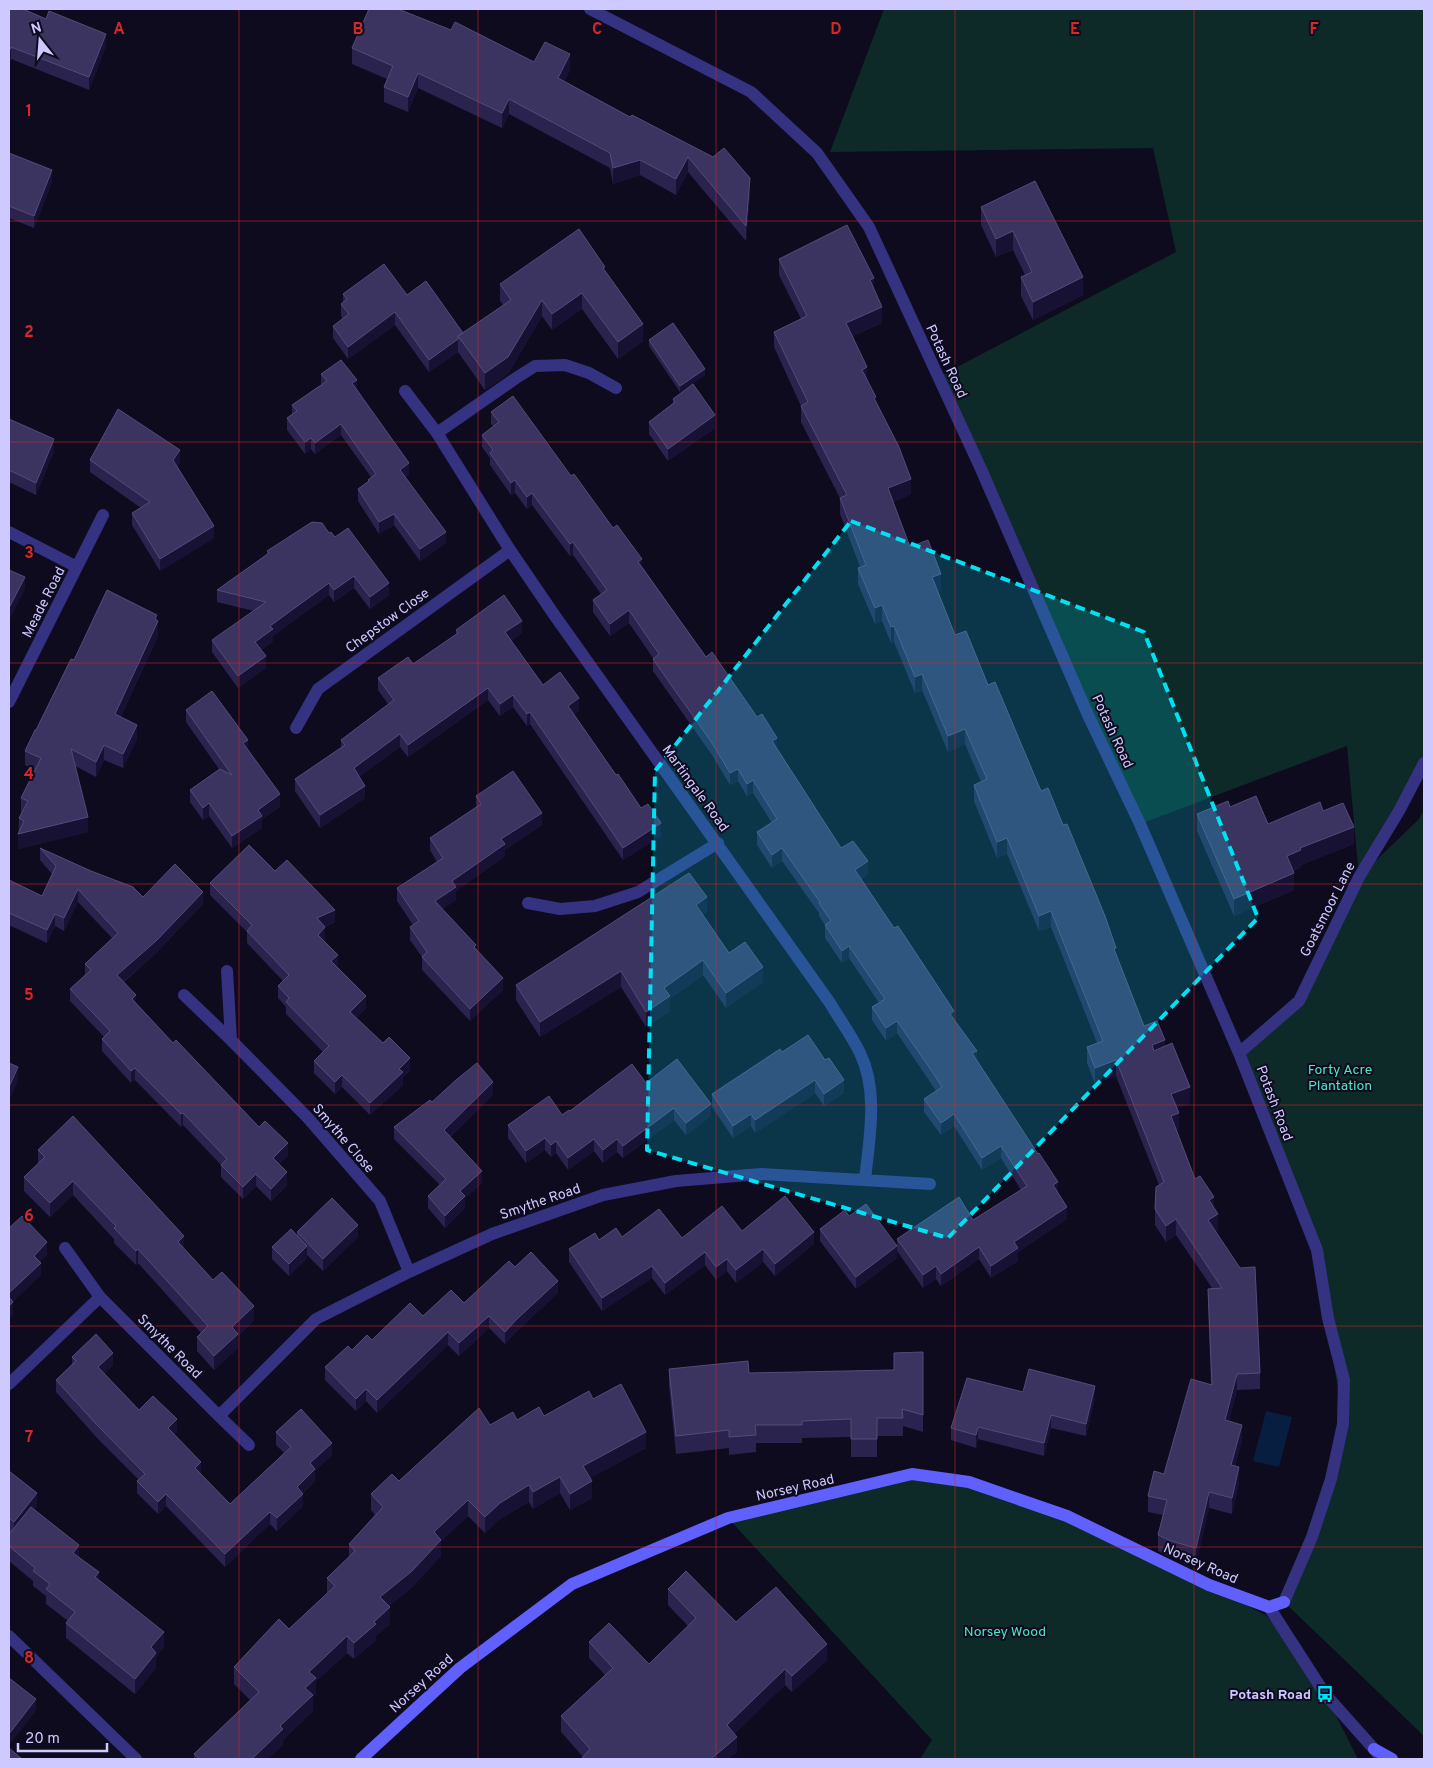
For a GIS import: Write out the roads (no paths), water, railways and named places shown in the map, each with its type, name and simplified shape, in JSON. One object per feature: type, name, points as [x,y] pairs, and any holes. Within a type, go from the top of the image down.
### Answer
[{"type":"street","name":"Potash Road","points":[[590,9],[751,92],[817,153],[869,227],[981,469],[1088,715],[1140,824],[1240,1053],[1317,1250],[1328,1318],[1344,1380],[1343,1424],[1331,1479],[1312,1537],[1284,1602],[1269,1607]]},
{"type":"street","points":[[437,433],[535,366],[565,365],[589,373],[616,388]]},
{"type":"street","name":"Martingale Road","points":[[405,391],[437,433],[510,550],[830,1003],[861,1054],[870,1085],[870,1118],[865,1180]]},
{"type":"street","name":"Meade Road","points":[[9,702],[103,515]]},
{"type":"street","points":[[9,532],[77,567]]},
{"type":"street","name":"Chepstow Close","points":[[296,728],[318,689],[510,550]]},
{"type":"street","name":"Goatsmoor Lane","points":[[1240,1053],[1298,1001],[1359,877],[1399,811],[1424,763]]},
{"type":"street","points":[[528,903],[560,908],[595,906],[638,892],[718,843]]},
{"type":"street","points":[[227,971],[231,1040]]},
{"type":"street","name":"Smythe Close","points":[[184,995],[308,1118],[380,1201],[410,1272]]},
{"type":"street","name":"Smythe Road","points":[[218,1416],[316,1320],[410,1272],[492,1234],[604,1195],[676,1181],[761,1174],[930,1184]]},
{"type":"street","name":"Smythe Road","points":[[66,1248],[100,1296],[249,1445]]},
{"type":"street","points":[[9,1384],[100,1296]]},
{"type":"street","name":"Norsey Road","points":[[361,1759],[460,1668],[572,1584],[728,1518],[912,1474],[969,1482],[1067,1516],[1209,1585],[1269,1607]]},
{"type":"street","points":[[1269,1607],[1325,1694],[1378,1754],[1392,1759]]},
{"type":"street","points":[[9,1636],[136,1759]]},
{"type":"water","points":[[1266,1411],[1292,1417],[1279,1467],[1253,1461]]},
{"type":"place","name":"Potash Road","points":[[1325,1694]]},
{"type":"park label","name":"Forty Acre Plantation","points":[[1340,1078]]},
{"type":"park label","name":"Norsey Wood","points":[[1005,1631]]}]
